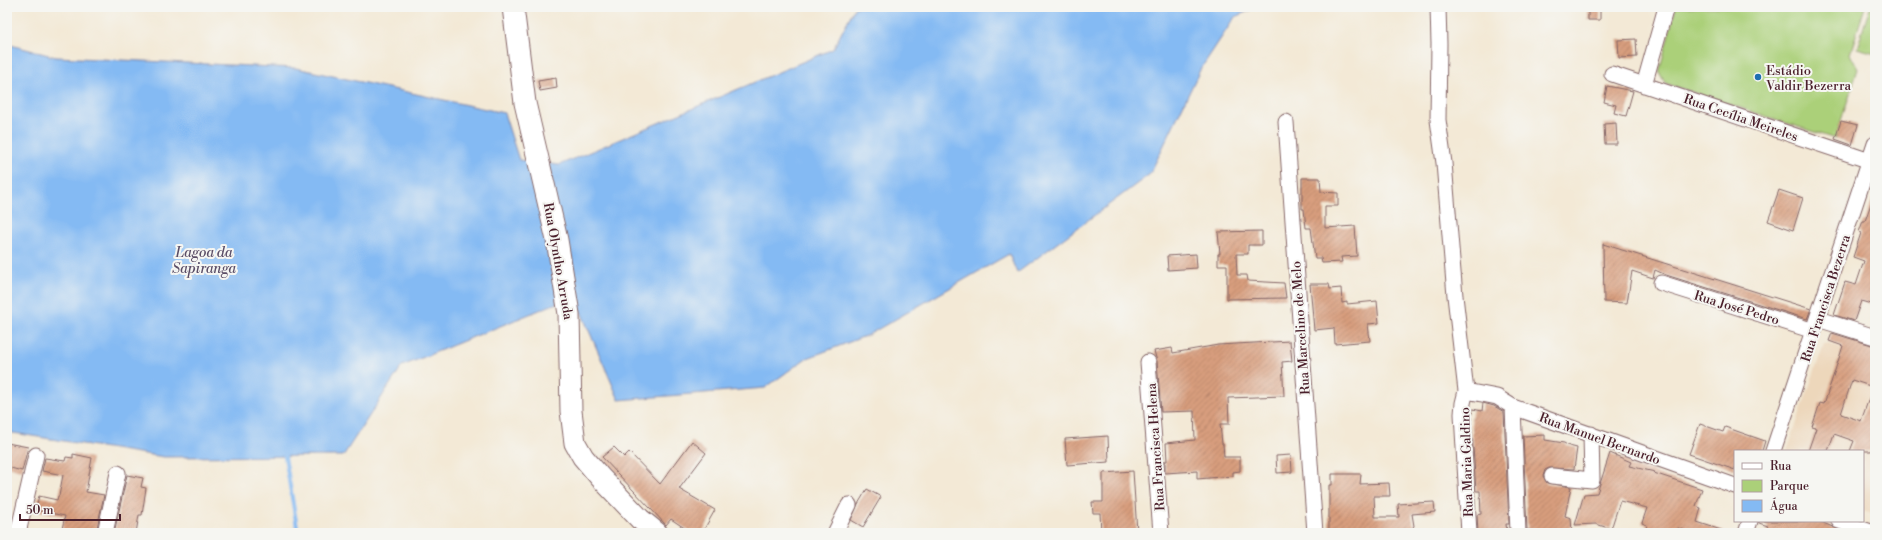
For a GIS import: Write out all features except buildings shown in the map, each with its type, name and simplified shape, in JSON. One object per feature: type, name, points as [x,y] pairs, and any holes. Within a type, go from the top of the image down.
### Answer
[{"type":"street","name":"Rua Olyntho Arruda","points":[[512,7],[526,103],[557,240],[569,314],[571,411],[575,443],[583,457],[600,477],[640,519],[657,533]]},
{"type":"street","name":"Rua Maria Galdino","points":[[1438,7],[1438,125],[1444,163],[1455,296],[1466,391],[1462,414],[1469,533]]},
{"type":"street","points":[[1644,85],[1666,7]]},
{"type":"street","name":"Rua Cecília Meireles","points":[[1612,74],[1870,161]]},
{"type":"street","name":"Rua Marcelino de Melo","points":[[1286,122],[1315,533]]},
{"type":"street","name":"Rua Francisca Bezerra","points":[[1773,450],[1875,144]]},
{"type":"street","name":"Rua José Pedro","points":[[1661,283],[1816,325],[1875,336]]},
{"type":"street","name":"Rua Francisca Helena","points":[[1148,362],[1161,533]]},
{"type":"street","name":"Rua Manuel Bernardo","points":[[1466,391],[1497,397],[1513,407],[1734,486]]},
{"type":"street","points":[[1513,407],[1518,533]]},
{"type":"street","points":[[1552,476],[1592,480],[1591,434]]},
{"type":"street","points":[[18,533],[36,455]]},
{"type":"street","points":[[105,533],[118,473]]},
{"type":"street","points":[[835,533],[850,505]]},
{"type":"street","points":[[1746,533],[1750,522]]},
{"type":"street","points":[[1842,522],[1874,533]]},
{"type":"shaded area","points":[[1829,343],[1875,359],[1875,515],[1864,511],[1864,450],[1787,450],[1824,344]]},
{"type":"green space","name":"Estádio Valdir Bezerra","points":[[1676,7],[1865,7],[1850,54],[1858,69],[1835,139],[1665,83],[1659,72]]},
{"type":"green space","points":[[1870,7],[1875,7],[1875,53],[1857,48]]},
{"type":"water","name":"Lagoa da Sapiranga","points":[[855,7],[1257,7],[1235,17],[1200,70],[1150,174],[1017,273],[1009,254],[868,335],[805,359],[765,388],[619,400],[574,296],[402,366],[343,456],[164,457],[7,432],[7,44],[56,57],[296,68],[504,113],[519,160],[559,165],[833,49]]},
{"type":"waterway","points":[[284,451],[298,533]]},
{"type":"place","name":"Estádio Valdir Bezerra","points":[[1758,77]]}]
